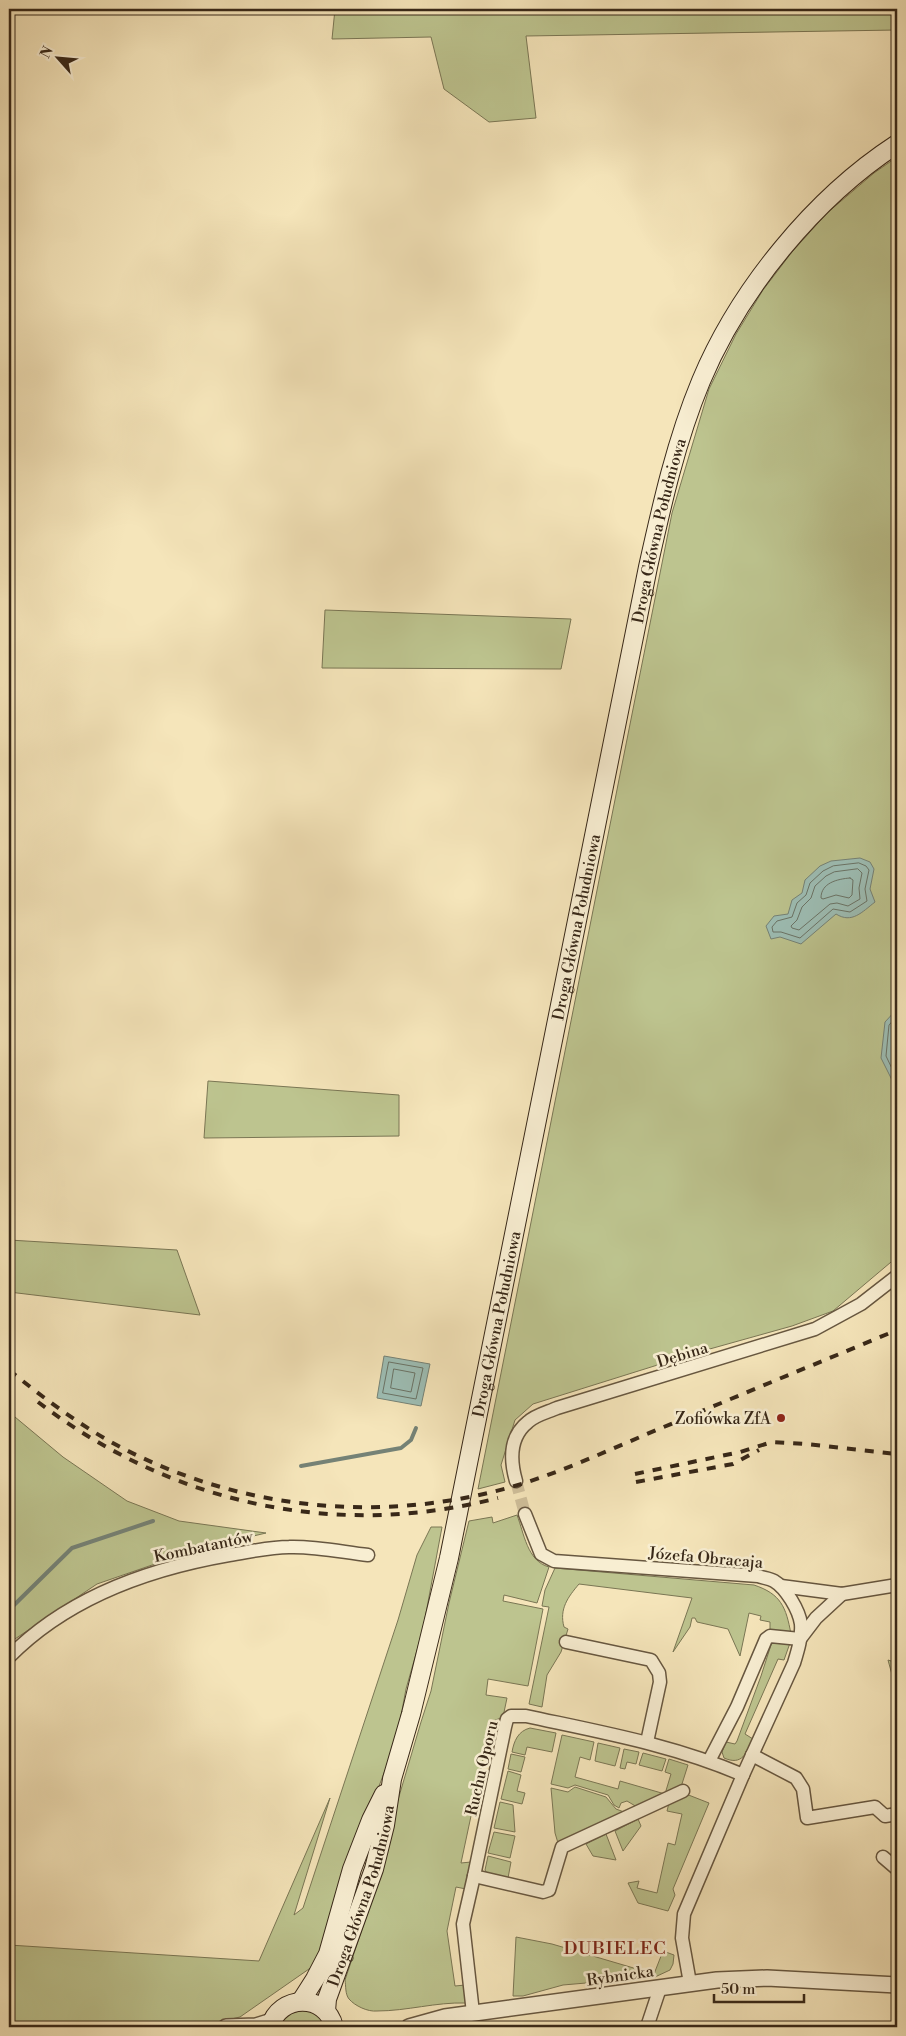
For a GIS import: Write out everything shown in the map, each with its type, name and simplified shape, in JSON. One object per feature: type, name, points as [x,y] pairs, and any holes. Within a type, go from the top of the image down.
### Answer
[{"type":"main road","name":"Droga Główna Południowa","points":[[335,2022],[327,1999],[374,1869],[385,1825],[392,1779],[416,1695],[449,1558],[648,567],[666,486],[701,381],[722,337],[752,290],[785,245],[832,196],[897,144]]},
{"type":"main road","name":"Droga Główna Południowa","points":[[301,2001],[326,1958],[352,1869],[371,1820],[392,1779]]},
{"type":"main road","points":[[271,2024],[279,2010],[285,2005],[301,2001],[316,2004],[335,2022]]},
{"type":"street","name":"Dębina","points":[[516,1480],[511,1464],[511,1452],[520,1429],[529,1420],[557,1408],[815,1329],[861,1304],[897,1276]]},
{"type":"street","name":"Józefa Obracaja","points":[[525,1514],[541,1554],[554,1560],[758,1576],[773,1580],[781,1586],[792,1602],[801,1622],[800,1639],[794,1663],[743,1775]]},
{"type":"street","name":"Kombatantów","points":[[9,1656],[46,1625],[86,1600],[173,1566],[235,1554],[288,1547],[368,1555]]},
{"type":"street","points":[[781,1586],[842,1594],[897,1585]]},
{"type":"street","points":[[709,1761],[737,1707],[766,1639],[770,1636],[800,1639],[816,1618],[842,1594]]},
{"type":"street","points":[[566,1642],[651,1660],[659,1673],[660,1682],[646,1742]]},
{"type":"street","name":"Ruchu Oporu","points":[[473,2013],[463,1924],[507,1719],[511,1716],[526,1716],[646,1742],[709,1761],[743,1775]]},
{"type":"street","points":[[752,1755],[796,1778],[803,1789],[807,1818],[875,1808],[885,1816],[897,1814]]},
{"type":"street","points":[[690,1983],[682,1938],[684,1914],[743,1775]]},
{"type":"street","points":[[474,1876],[543,1892],[549,1890],[562,1847],[683,1791]]},
{"type":"street","points":[[883,1857],[897,1869]]},
{"type":"street","name":"Rybnicka","points":[[409,2027],[436,2019],[473,2013],[718,1980],[767,1978],[897,1985]]},
{"type":"street","points":[[647,2027],[660,1988]]},
{"type":"street","points":[[226,2027],[271,2024]]},
{"type":"green space","points":[[335,9],[897,9],[897,30],[526,36],[536,118],[489,122],[444,89],[431,37],[332,39]]},
{"type":"green space","points":[[897,157],[897,1257],[833,1311],[792,1326],[699,1352],[533,1404],[515,1420],[501,1465],[505,1482],[478,1489],[672,513],[709,389],[736,334],[763,290],[792,252],[827,213],[874,173]]},
{"type":"green space","points":[[325,610],[571,619],[561,669],[322,668]]},
{"type":"green space","points":[[208,1081],[399,1095],[399,1136],[204,1138]]},
{"type":"green space","points":[[9,1240],[177,1250],[200,1315],[9,1292]]},
{"type":"green space","points":[[9,1412],[63,1457],[127,1501],[179,1521],[266,1533],[174,1555],[155,1564],[97,1584],[9,1643]]},
{"type":"green space","points":[[517,1515],[531,1553],[542,1564],[549,1567],[537,1603],[504,1595],[503,1601],[543,1609],[528,1686],[488,1679],[486,1695],[507,1698],[503,1717],[491,1722],[461,1863],[471,1862],[466,1889],[456,1887],[447,1931],[455,1986],[465,1985],[466,2003],[388,2011],[373,2011],[362,2008],[349,1999],[345,1980],[383,1867],[395,1810],[431,1691],[449,1603],[469,1521],[492,1517],[493,1523]]},
{"type":"green space","points":[[431,1527],[442,1527],[423,1629],[406,1689],[396,1742],[343,1872],[331,1912],[322,1956],[309,1969],[240,2017],[197,2027],[9,2027],[9,1945],[259,1961],[330,1798],[294,1915],[303,1908],[398,1620],[417,1555]]},
{"type":"green space","points":[[555,1568],[754,1585],[776,1597],[781,1603],[787,1616],[791,1634],[770,1632],[770,1622],[760,1620],[761,1616],[749,1613],[740,1656],[728,1629],[697,1622],[695,1618],[692,1618],[690,1627],[673,1652],[692,1598],[579,1584],[568,1599],[564,1609],[564,1627],[568,1629],[561,1652],[547,1675],[542,1707],[529,1704],[549,1607],[542,1606],[545,1590]]},
{"type":"green space","points":[[774,1642],[790,1643],[784,1660],[778,1659],[745,1734],[753,1739],[746,1753],[740,1759],[730,1760],[724,1758],[722,1752],[726,1742],[735,1744],[737,1741],[771,1645]]},
{"type":"green space","points":[[888,1660],[897,1663],[895,1670],[897,1693]]},
{"type":"green space","points":[[530,1728],[556,1733],[552,1752],[527,1747],[525,1755],[512,1752],[517,1737],[522,1731]]},
{"type":"green space","points":[[562,1735],[594,1742],[590,1760],[580,1757],[575,1777],[618,1789],[620,1781],[665,1794],[671,1774],[665,1772],[669,1759],[688,1765],[681,1787],[637,1807],[627,1801],[621,1803],[619,1808],[614,1805],[608,1795],[575,1785],[568,1788],[551,1784]]},
{"type":"green space","points":[[598,1743],[620,1748],[615,1766],[595,1761]]},
{"type":"green space","points":[[624,1749],[639,1752],[636,1764],[627,1762],[625,1769],[620,1768]]},
{"type":"green space","points":[[643,1753],[666,1759],[662,1771],[639,1765]]},
{"type":"green space","points":[[511,1754],[525,1757],[521,1772],[508,1769]]},
{"type":"green space","points":[[508,1771],[521,1775],[517,1791],[525,1793],[522,1804],[501,1799]]},
{"type":"green space","points":[[575,1787],[606,1797],[616,1809],[624,1812],[558,1843],[555,1833],[551,1788],[568,1792]]},
{"type":"green space","points":[[686,1794],[709,1803],[673,1889],[675,1895],[668,1911],[638,1903],[628,1883],[639,1881],[637,1888],[657,1893],[668,1843],[675,1845],[682,1814],[667,1811],[669,1803]]},
{"type":"green space","points":[[500,1802],[513,1805],[515,1832],[494,1828]]},
{"type":"green space","points":[[638,1819],[641,1826],[623,1851],[615,1831]]},
{"type":"green space","points":[[494,1832],[515,1836],[510,1858],[488,1853]]},
{"type":"green space","points":[[606,1834],[616,1860],[593,1856],[586,1844]]},
{"type":"green space","points":[[488,1856],[511,1862],[508,1878],[487,1873],[485,1870]]},
{"type":"green space","points":[[516,1937],[552,1944],[654,1974],[663,1951],[674,1955],[673,1964],[670,1970],[655,1977],[563,1985],[523,1996],[513,1996]]},
{"type":"green space","points":[[307,2010],[321,2018],[326,2027],[279,2027],[286,2016],[298,2011]]},
{"type":"water","points":[[860,858],[870,862],[874,869],[870,889],[875,902],[857,916],[847,918],[836,914],[801,944],[780,937],[771,939],[766,926],[774,916],[788,914],[792,900],[802,893],[805,880],[820,866],[831,861]]},
{"type":"water","points":[[897,1009],[897,1090],[881,1058],[885,1022]]},
{"type":"water","points":[[384,1356],[430,1364],[421,1406],[377,1398]]},
{"type":"waterway","points":[[301,1466],[401,1448],[411,1440],[416,1428]]},
{"type":"waterway","points":[[9,1610],[72,1548],[153,1521]]},
{"type":"tunnel","points":[[516,1481],[525,1514]]},
{"type":"railway","points":[[9,1370],[58,1408],[111,1442],[158,1465],[206,1483],[256,1496],[306,1504],[358,1507],[409,1505],[460,1499],[532,1481],[594,1457],[897,1330]]},
{"type":"railway","points":[[38,1402],[90,1437],[143,1466],[199,1488],[257,1504],[316,1513],[376,1515],[437,1510],[498,1498]]},
{"type":"railway","points":[[635,1474],[740,1452],[772,1442],[897,1454]]},
{"type":"railway","points":[[636,1482],[733,1464],[759,1450]]},
{"type":"place","name":"Zofiówka ZfA","points":[[781,1418]]},
{"type":"district","name":"DUBIELEC","points":[[615,1948]]}]
